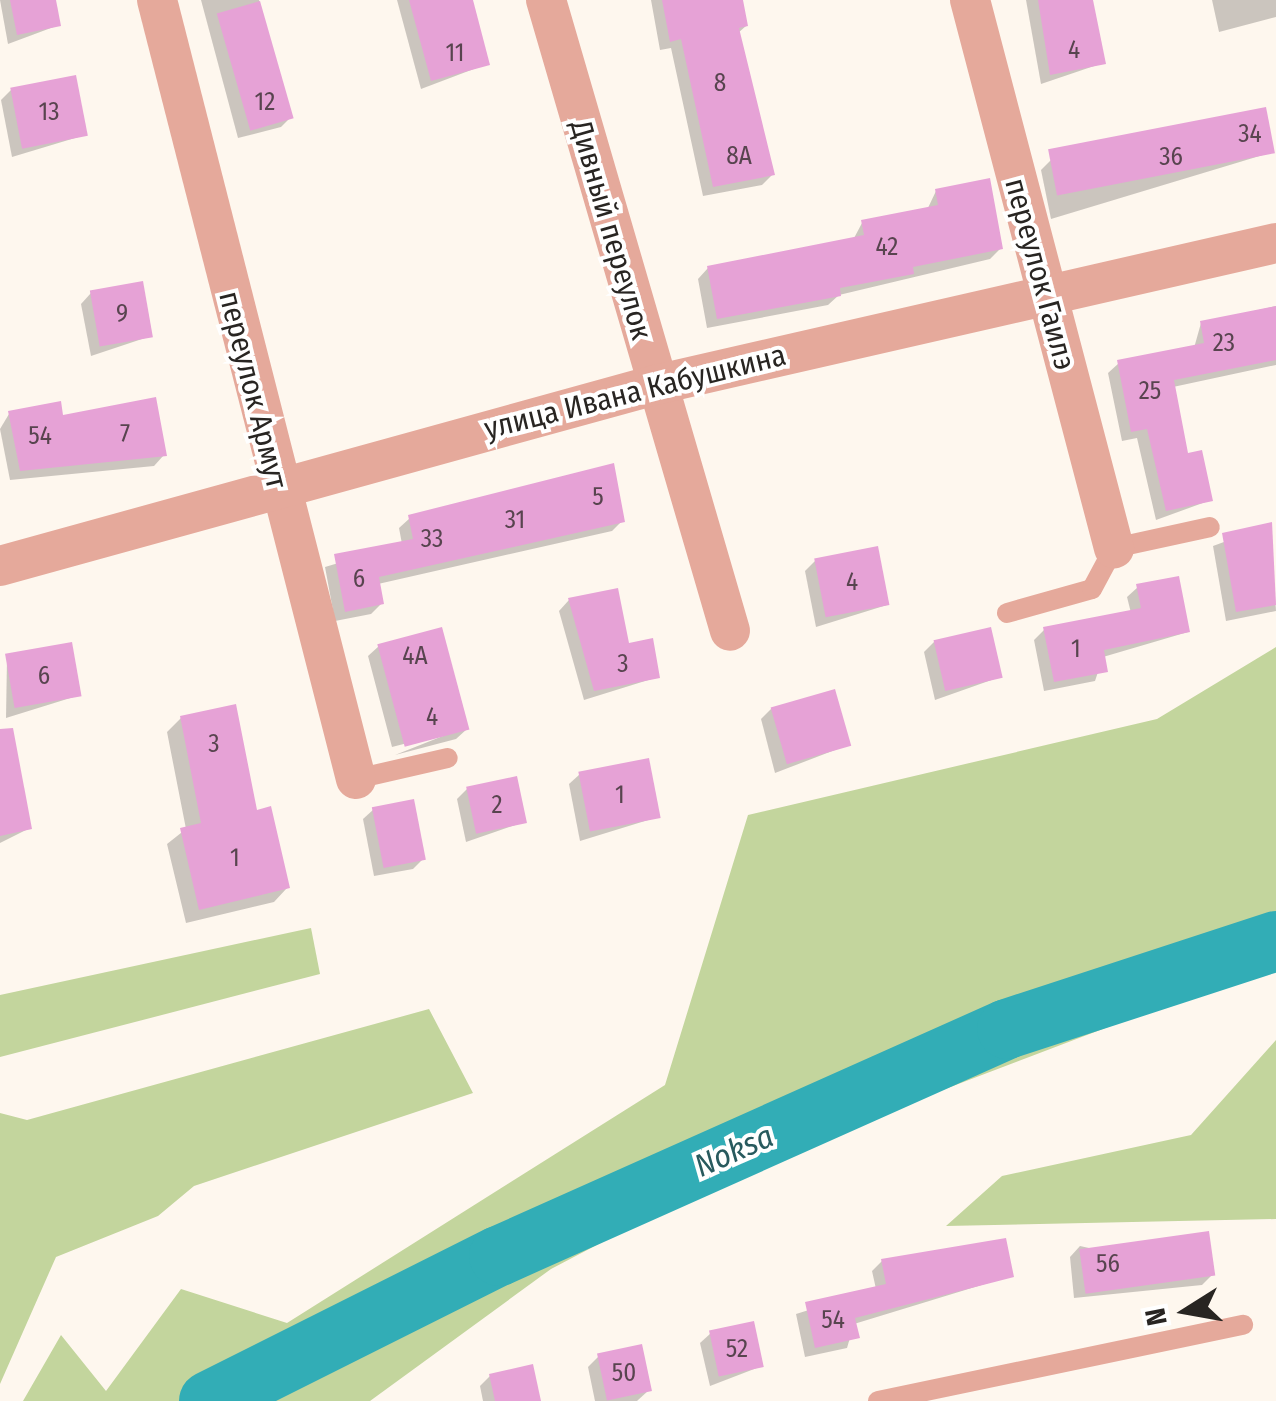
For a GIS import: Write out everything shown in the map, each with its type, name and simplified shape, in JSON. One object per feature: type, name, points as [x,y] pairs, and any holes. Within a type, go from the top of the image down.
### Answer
[{"type":"street","name":"переулок Армут","points":[[157,0],[276,484],[356,779]]},
{"type":"street","name":"Дивный переулок","points":[[546,0],[730,631]]},
{"type":"street","name":"переулок Гаилэ","points":[[970,0],[1114,548]]},
{"type":"street","name":"улица Ивана Кабушкина","points":[[0,566],[276,484],[655,384],[1046,299],[1276,243]]},
{"type":"lane","points":[[1007,614],[1092,588],[1114,548],[1210,526]]},
{"type":"lane","points":[[356,779],[448,758]]},
{"type":"lane","points":[[878,1401],[1243,1325]]},
{"type":"green space","points":[[1276,647],[1276,963],[759,1160],[551,1269],[370,1401],[23,1401],[61,1335],[106,1391],[181,1289],[287,1323],[665,1085],[748,815],[1157,719]]},
{"type":"green space","points":[[311,928],[320,974],[0,1057],[0,995]]},
{"type":"green space","points":[[429,1009],[473,1093],[194,1186],[158,1216],[56,1257],[0,1384],[0,1113],[27,1120]]},
{"type":"green space","points":[[1276,1040],[1276,1219],[946,1226],[1002,1176],[1191,1135]]},
{"type":"building","points":[[10,0],[56,0],[61,26],[17,35]]},
{"type":"building","points":[[409,0],[473,0],[490,65],[431,81]]},
{"type":"building","points":[[662,0],[743,0],[748,26],[739,28],[775,175],[713,187],[681,39],[670,42]]},
{"type":"building","points":[[1038,0],[1093,0],[1106,64],[1050,75]]},
{"type":"building","points":[[260,1],[294,118],[250,131],[217,13]]},
{"type":"building","points":[[76,75],[88,136],[22,149],[10,88]]},
{"type":"building","points":[[1266,107],[1275,153],[1057,195],[1048,149]]},
{"type":"building","points":[[990,178],[1003,249],[913,267],[914,274],[840,288],[841,296],[717,319],[707,266],[864,235],[861,220],[938,205],[935,189]]},
{"type":"building","points":[[143,281],[153,337],[100,347],[90,290]]},
{"type":"building","points":[[1276,306],[1276,360],[1174,380],[1188,453],[1202,450],[1213,501],[1166,511],[1147,429],[1131,432],[1117,360],[1204,343],[1200,321]]},
{"type":"building","points":[[156,397],[167,456],[20,471],[8,411],[61,401],[63,415]]},
{"type":"building","points":[[614,463],[625,522],[379,577],[384,604],[345,612],[334,554],[413,539],[408,515]]},
{"type":"building","points":[[1272,522],[1276,605],[1236,612],[1222,533]]},
{"type":"building","points":[[878,546],[889,605],[826,617],[814,558]]},
{"type":"building","points":[[1179,576],[1190,632],[1104,650],[1108,672],[1054,682],[1043,627],[1141,608],[1136,584]]},
{"type":"building","points":[[618,588],[629,643],[653,638],[660,678],[594,691],[568,598]]},
{"type":"building","points":[[442,627],[469,729],[405,747],[377,644]]},
{"type":"building","points":[[991,627],[1003,678],[945,691],[934,640]]},
{"type":"building","points":[[72,642],[82,696],[15,708],[5,654]]},
{"type":"building","points":[[835,689],[851,746],[787,764],[771,707]]},
{"type":"building","points":[[236,704],[257,810],[271,806],[290,888],[199,910],[180,828],[201,823],[180,716]]},
{"type":"building","points":[[13,728],[32,829],[0,836],[0,729]]},
{"type":"building","points":[[649,758],[661,818],[590,832],[578,772]]},
{"type":"building","points":[[517,776],[527,823],[476,834],[466,787]]},
{"type":"building","points":[[414,799],[426,860],[384,868],[372,807]]},
{"type":"building","points":[[1209,1231],[1215,1276],[1086,1294],[1079,1249]]},
{"type":"building","points":[[1006,1238],[1014,1277],[855,1318],[860,1338],[815,1348],[805,1302],[886,1284],[881,1259]]},
{"type":"building","points":[[754,1321],[764,1367],[719,1377],[709,1331]]},
{"type":"building","points":[[642,1344],[652,1391],[607,1401],[597,1354]]},
{"type":"building","points":[[533,1364],[541,1401],[495,1401],[489,1374]]},
{"type":"waterway","name":"Noksa","points":[[209,1401],[499,1256],[1007,1029],[1276,941]]}]
